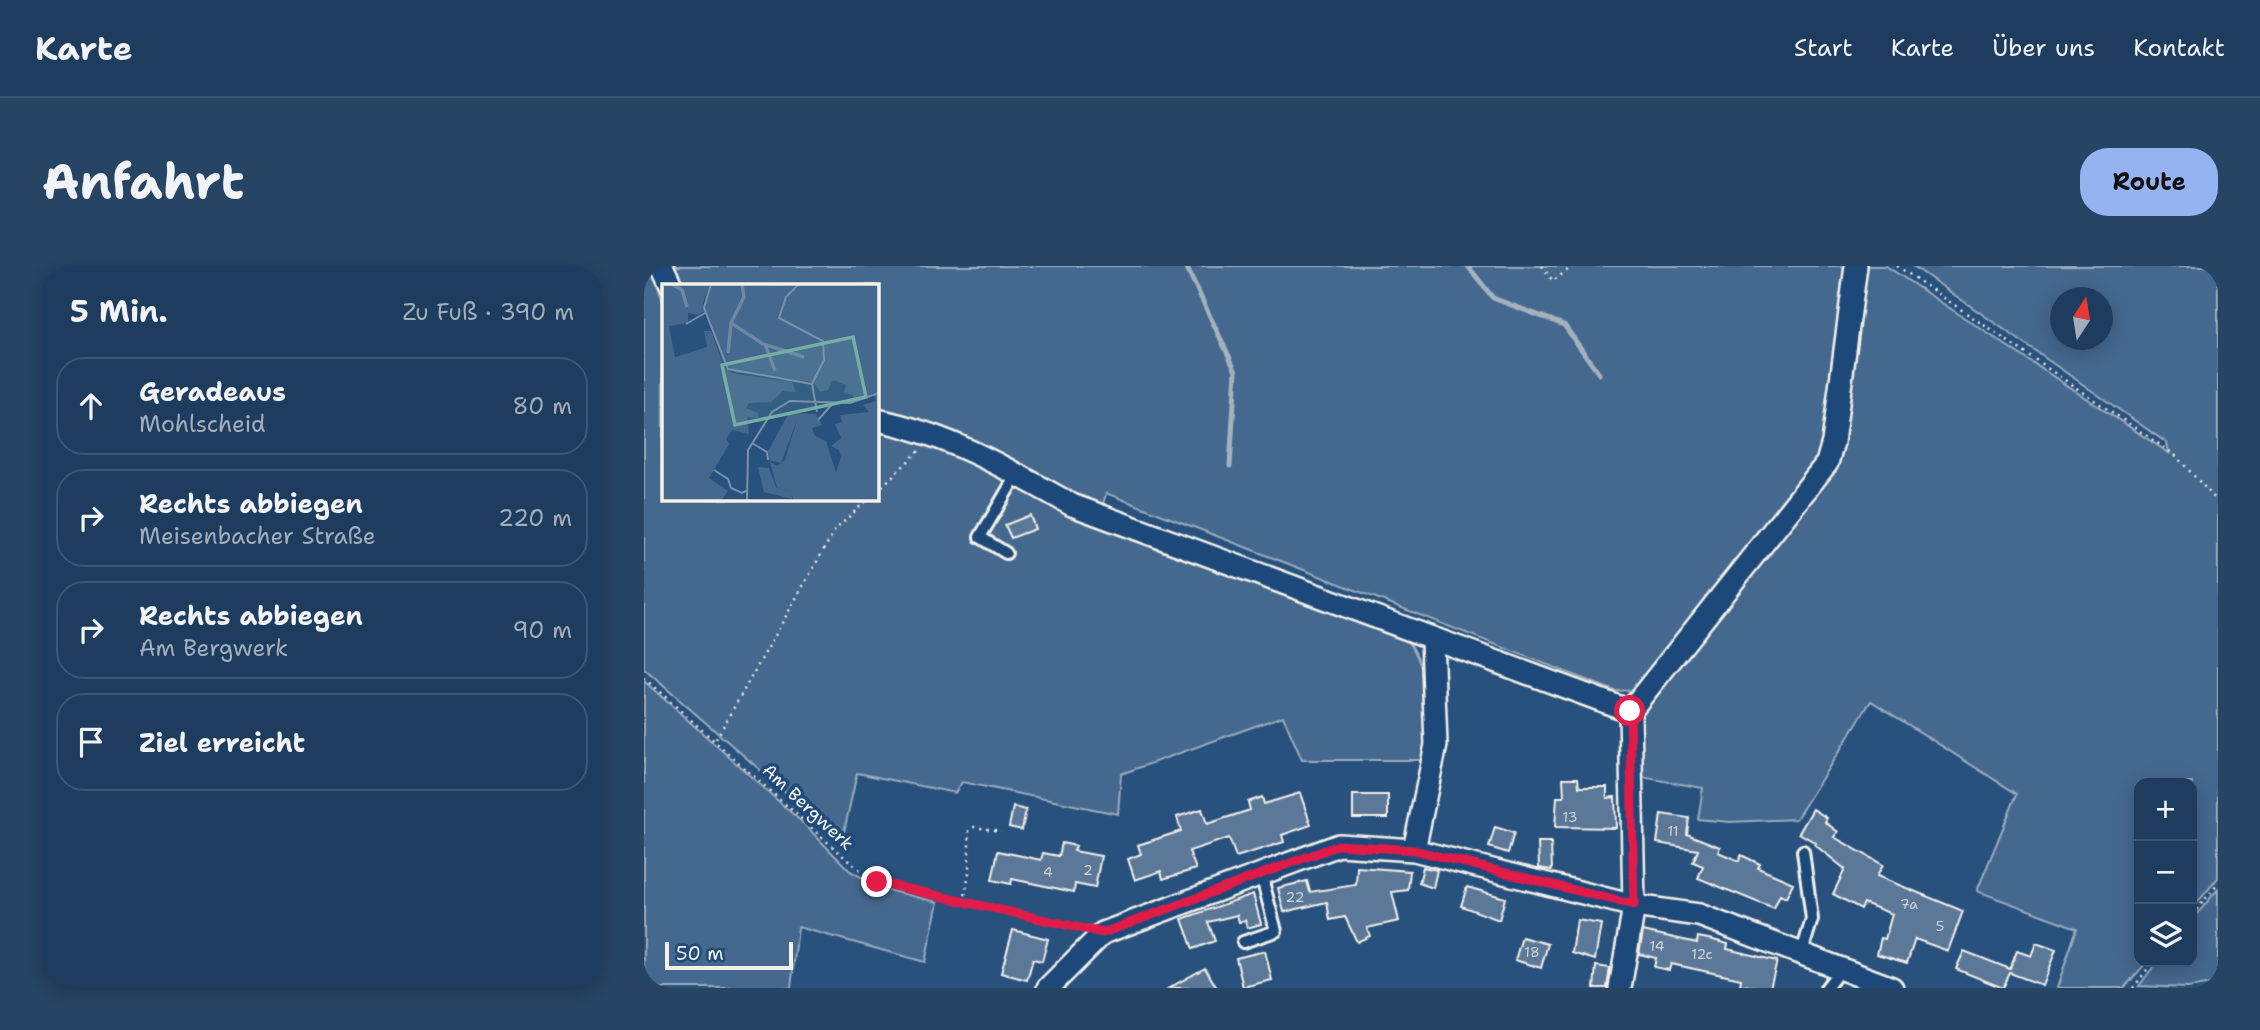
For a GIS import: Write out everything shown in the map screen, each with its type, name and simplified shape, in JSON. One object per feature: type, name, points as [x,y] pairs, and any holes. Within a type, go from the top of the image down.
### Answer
[{"type":"street","points":[[662,266],[671,284]]},
{"type":"street","points":[[1620,988],[1634,905],[1630,711],[1827,463],[1833,442],[1856,266]]},
{"type":"street","points":[[878,420],[935,436],[1017,474],[1072,505],[1630,711]]},
{"type":"street","points":[[1414,850],[1436,745],[1432,639]]},
{"type":"street","points":[[1048,988],[1103,933],[1339,845],[1414,850],[1634,905],[1699,915],[1892,988]]},
{"type":"lane","points":[[1006,553],[980,537],[1017,474]]},
{"type":"lane","points":[[1802,851],[1812,919],[1802,952]]},
{"type":"lane","points":[[1243,942],[1276,931],[1261,874]]},
{"type":"lane","points":[[1826,988],[1841,969]]},
{"type":"path","points":[[1542,266],[1553,281],[1573,266]]},
{"type":"path","points":[[1897,266],[2175,455],[2218,502]]},
{"type":"path","points":[[878,490],[935,436]]},
{"type":"path","points":[[716,739],[835,530],[868,500]]},
{"type":"path","name":"Am Bergwerk","points":[[644,678],[716,739],[852,864],[877,882],[1103,933]]},
{"type":"path","points":[[964,902],[969,873],[969,831],[974,827],[1001,831]]},
{"type":"path","points":[[2197,909],[2218,884]]},
{"type":"path","points":[[2133,988],[2149,967]]},
{"type":"shaded area","points":[[644,266],[652,266],[662,300],[662,500],[878,500],[878,432],[915,438],[1399,629],[1418,659],[1423,674],[1427,707],[1427,760],[1302,760],[1283,716],[1121,774],[1118,814],[962,782],[955,793],[857,773],[842,841],[644,669]]},
{"type":"shaded area","points":[[673,266],[1850,266],[1826,447],[1808,478],[1640,690],[1615,691],[1106,493],[1102,508],[1005,458],[878,415],[878,284],[680,284]]},
{"type":"shaded area","points":[[1867,266],[1886,266],[2169,453],[2167,443],[1913,266],[2218,266],[2218,878],[2197,903],[2197,778],[2134,778],[2134,967],[2143,967],[2124,988],[2057,988],[2077,928],[1977,891],[2017,794],[1871,701],[1796,819],[1730,822],[1698,819],[1703,788],[1636,776],[1633,740],[1644,702],[1835,455]]},
{"type":"shaded area","points":[[644,681],[804,824],[850,871],[883,889],[938,902],[925,962],[798,927],[791,988],[644,988]]},
{"type":"shaded area","points":[[2218,889],[2218,983],[2188,988],[2139,986],[2153,967],[2197,967],[2197,914]]},
{"type":"building","points":[[1030,515],[1035,529],[1011,538],[1005,525]]},
{"type":"building","points":[[1563,778],[1578,778],[1579,787],[1607,787],[1607,798],[1615,797],[1616,828],[1555,827],[1557,797],[1564,797]]},
{"type":"building","points":[[1300,793],[1311,825],[1282,835],[1284,842],[1236,857],[1229,838],[1189,851],[1196,869],[1163,879],[1161,871],[1135,880],[1128,859],[1141,854],[1138,845],[1181,831],[1177,817],[1202,809],[1207,824],[1250,810],[1248,802],[1262,797],[1264,804]]},
{"type":"building","points":[[1353,795],[1388,795],[1388,818],[1353,818]]},
{"type":"building","points":[[1013,807],[1026,810],[1022,830],[1009,827]]},
{"type":"building","points":[[1813,809],[1827,818],[1825,822],[1838,832],[1834,837],[1883,865],[1877,876],[1963,911],[1948,951],[1915,939],[1907,963],[1877,954],[1881,938],[1885,939],[1892,914],[1864,903],[1861,909],[1833,894],[1845,869],[1815,845],[1816,843],[1799,833]]},
{"type":"building","points":[[1661,814],[1689,818],[1687,834],[1720,847],[1718,852],[1739,861],[1741,855],[1760,864],[1758,868],[1793,883],[1786,898],[1780,895],[1774,909],[1698,878],[1703,866],[1693,862],[1698,850],[1657,843]]},
{"type":"building","points":[[1495,827],[1514,833],[1508,853],[1489,847]]},
{"type":"building","points":[[1538,842],[1551,842],[1552,870],[1539,868]]},
{"type":"building","points":[[1062,843],[1076,846],[1074,851],[1101,856],[1095,888],[1075,884],[1074,892],[1012,879],[1011,884],[992,880],[998,851],[1041,860],[1043,853],[1059,856]]},
{"type":"building","points":[[1357,867],[1410,871],[1408,890],[1392,892],[1399,921],[1367,928],[1370,936],[1357,942],[1345,917],[1330,920],[1327,902],[1284,912],[1278,888],[1307,881],[1310,892],[1356,885]]},
{"type":"building","points":[[1423,867],[1437,870],[1433,888],[1419,883]]},
{"type":"building","points":[[1467,887],[1505,898],[1499,920],[1461,906]]},
{"type":"building","points":[[1253,894],[1261,924],[1247,928],[1245,920],[1239,922],[1237,915],[1208,922],[1215,941],[1193,949],[1182,919]]},
{"type":"building","points":[[1577,920],[1601,924],[1595,960],[1572,953]]},
{"type":"building","points":[[1013,930],[1048,939],[1042,961],[1033,959],[1027,980],[1001,973]]},
{"type":"building","points":[[1643,931],[1697,943],[1698,937],[1713,940],[1728,944],[1727,949],[1777,961],[1770,988],[1740,985],[1741,979],[1671,964],[1669,970],[1654,967],[1656,958],[1639,954]]},
{"type":"building","points":[[1522,937],[1548,944],[1541,968],[1515,960]]},
{"type":"building","points":[[2036,943],[2056,950],[2042,985],[2010,973],[2003,988],[1956,969],[1964,951],[2010,969],[2017,951],[2031,956]]},
{"type":"building","points":[[1265,951],[1272,980],[1243,987],[1236,958]]},
{"type":"building","points":[[1596,966],[1610,968],[1607,988],[1594,988]]},
{"type":"building","points":[[1205,968],[1217,988],[1169,988]]},
{"type":"waterway","points":[[1186,266],[1236,371],[1230,466]]},
{"type":"waterway","points":[[1468,266],[1493,298],[1564,325],[1599,374]]},
{"type":"route","points":[[877,882],[1103,933],[1339,845],[1414,850],[1634,905],[1630,711]]}]
